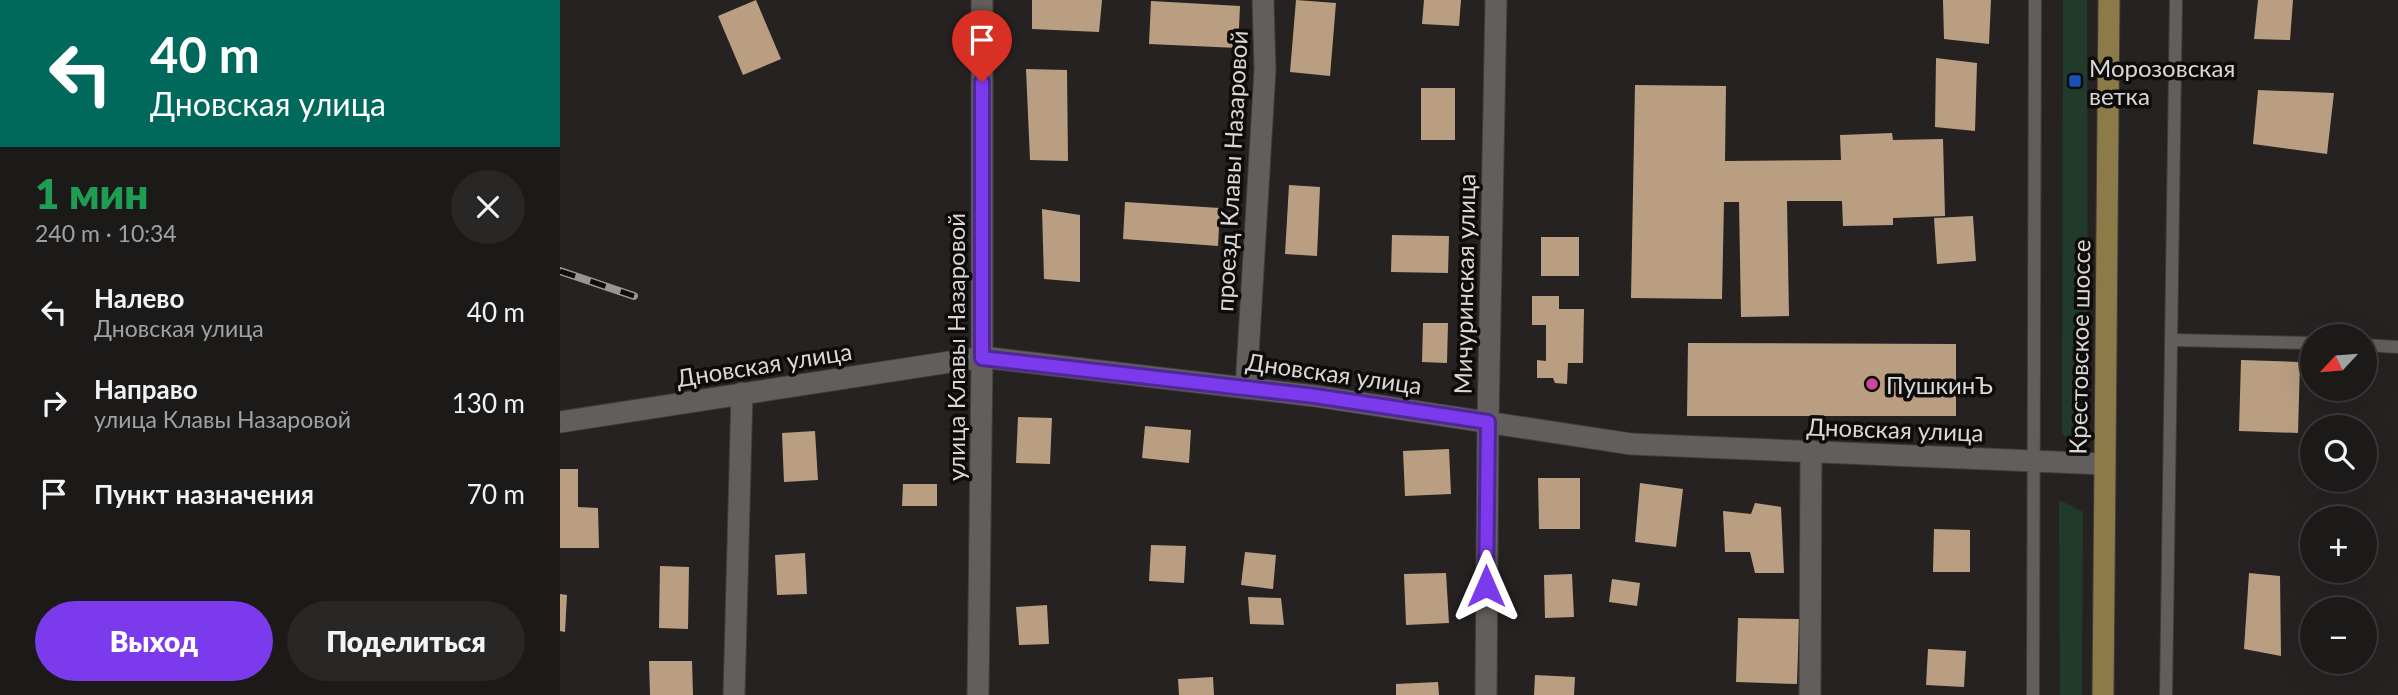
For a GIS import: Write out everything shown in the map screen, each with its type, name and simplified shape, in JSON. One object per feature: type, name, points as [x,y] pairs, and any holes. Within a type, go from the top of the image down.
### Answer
[{"type":"main road","name":"Крестовское шоссе","points":[[2103,695],[2109,0]]},
{"type":"street","name":"улица Клавы Назаровой","points":[[978,695],[982,0]]},
{"type":"street","name":"проезд Клавы Назаровой","points":[[1246,388],[1265,70],[1262,0]]},
{"type":"street","name":"Мичуринская улица","points":[[1486,695],[1496,0]]},
{"type":"street","name":"Дновская улица","points":[[560,422],[982,358],[1315,396],[1631,444],[2104,464]]},
{"type":"street","points":[[734,695],[742,393]]},
{"type":"street","points":[[1811,451],[1811,695]]},
{"type":"lane","points":[[2033,695],[2035,0]]},
{"type":"lane","points":[[2166,695],[2176,0]]},
{"type":"lane","points":[[2171,341],[2300,343]]},
{"type":"lane","points":[[2377,346],[2398,347]]},
{"type":"green space","points":[[2063,0],[2087,0],[2088,355],[2081,449],[2062,434]]},
{"type":"green space","points":[[2059,500],[2083,512],[2082,695],[2060,695]]},
{"type":"building","points":[[756,0],[781,59],[743,75],[718,16]]},
{"type":"building","points":[[1032,0],[1102,0],[1099,32],[1032,29]]},
{"type":"building","points":[[1296,0],[1336,3],[1330,76],[1290,72]]},
{"type":"building","points":[[1424,0],[1461,0],[1459,26],[1422,24]]},
{"type":"building","points":[[1943,0],[1991,0],[1989,44],[1944,39]]},
{"type":"building","points":[[2258,0],[2293,0],[2290,40],[2254,39]]},
{"type":"building","points":[[1151,1],[1240,6],[1238,48],[1149,44]]},
{"type":"building","points":[[1936,58],[1977,63],[1975,131],[1935,127]]},
{"type":"building","points":[[1026,69],[1067,70],[1068,161],[1030,160]]},
{"type":"building","points":[[1635,85],[1726,86],[1725,161],[1841,160],[1840,135],[1892,133],[1893,140],[1943,139],[1945,216],[1893,218],[1893,225],[1843,226],[1842,201],[1787,201],[1789,316],[1741,317],[1739,202],[1724,202],[1722,299],[1631,298]]},
{"type":"building","points":[[1421,88],[1455,88],[1455,140],[1421,140]]},
{"type":"building","points":[[2258,90],[2334,93],[2327,154],[2253,144]]},
{"type":"building","points":[[1289,185],[1320,187],[1317,256],[1285,254]]},
{"type":"building","points":[[1125,202],[1220,208],[1218,246],[1123,239]]},
{"type":"building","points":[[1042,209],[1080,215],[1080,282],[1044,279]]},
{"type":"building","points":[[1973,216],[1976,261],[1937,264],[1934,218]]},
{"type":"building","points":[[1392,235],[1449,236],[1448,273],[1391,272]]},
{"type":"building","points":[[1541,237],[1579,237],[1579,276],[1541,276]]},
{"type":"building","points":[[1532,296],[1559,296],[1559,309],[1584,309],[1583,363],[1568,363],[1567,384],[1555,383],[1553,378],[1537,378],[1537,360],[1546,361],[1546,325],[1532,325]]},
{"type":"building","points":[[1423,323],[1448,323],[1447,363],[1422,362]]},
{"type":"building","points":[[1688,343],[1956,344],[1956,416],[1687,416]]},
{"type":"building","points":[[2241,360],[2300,362],[2298,433],[2239,431]]},
{"type":"building","points":[[1018,417],[1052,418],[1050,464],[1016,463]]},
{"type":"building","points":[[1145,426],[1191,430],[1189,463],[1142,458]]},
{"type":"building","points":[[815,431],[818,480],[784,482],[782,433]]},
{"type":"building","points":[[1449,449],[1451,494],[1405,496],[1403,451]]},
{"type":"building","points":[[560,469],[578,469],[578,507],[598,508],[599,548],[560,548]]},
{"type":"building","points":[[1538,478],[1580,478],[1580,529],[1539,529]]},
{"type":"building","points":[[1640,483],[1683,489],[1676,547],[1635,542]]},
{"type":"building","points":[[903,484],[937,484],[937,506],[902,506]]},
{"type":"building","points":[[1755,503],[1781,507],[1784,573],[1755,573],[1750,552],[1725,552],[1723,511],[1751,514]]},
{"type":"building","points":[[1934,529],[1970,530],[1970,572],[1933,572]]},
{"type":"building","points":[[1151,545],[1186,546],[1184,583],[1149,581]]},
{"type":"building","points":[[1245,552],[1276,555],[1273,589],[1241,585]]},
{"type":"building","points":[[805,553],[807,594],[777,595],[775,555]]},
{"type":"building","points":[[660,566],[689,567],[688,629],[659,628]]},
{"type":"building","points":[[1446,573],[1449,623],[1406,625],[1404,574]]},
{"type":"building","points":[[2249,573],[2280,576],[2281,656],[2244,649]]},
{"type":"building","points":[[1572,574],[1574,617],[1545,618],[1544,575]]},
{"type":"building","points":[[1612,579],[1640,583],[1637,606],[1609,602]]},
{"type":"building","points":[[560,594],[567,595],[565,632],[560,631]]},
{"type":"building","points":[[1248,597],[1281,598],[1284,625],[1250,624]]},
{"type":"building","points":[[1047,605],[1049,644],[1019,645],[1016,607]]},
{"type":"building","points":[[1738,618],[1799,619],[1797,684],[1736,682]]},
{"type":"building","points":[[1928,649],[1966,651],[1964,687],[1926,685]]},
{"type":"building","points":[[649,661],[692,661],[693,695],[650,695]]},
{"type":"building","points":[[1535,675],[1575,677],[1574,695],[1534,695]]},
{"type":"building","points":[[1213,677],[1214,695],[1179,695],[1178,679]]},
{"type":"building","points":[[1438,682],[1439,695],[1396,695],[1396,684]]},
{"type":"railway","points":[[560,271],[634,296]]},
{"type":"place","name":"Морозовская ветка","points":[[2075,81]]},
{"type":"place","name":"ПушкинЪ","points":[[1872,384]]},
{"type":"route","points":[[982,82],[982,358],[1315,396],[1488,422],[1486,586]]}]
